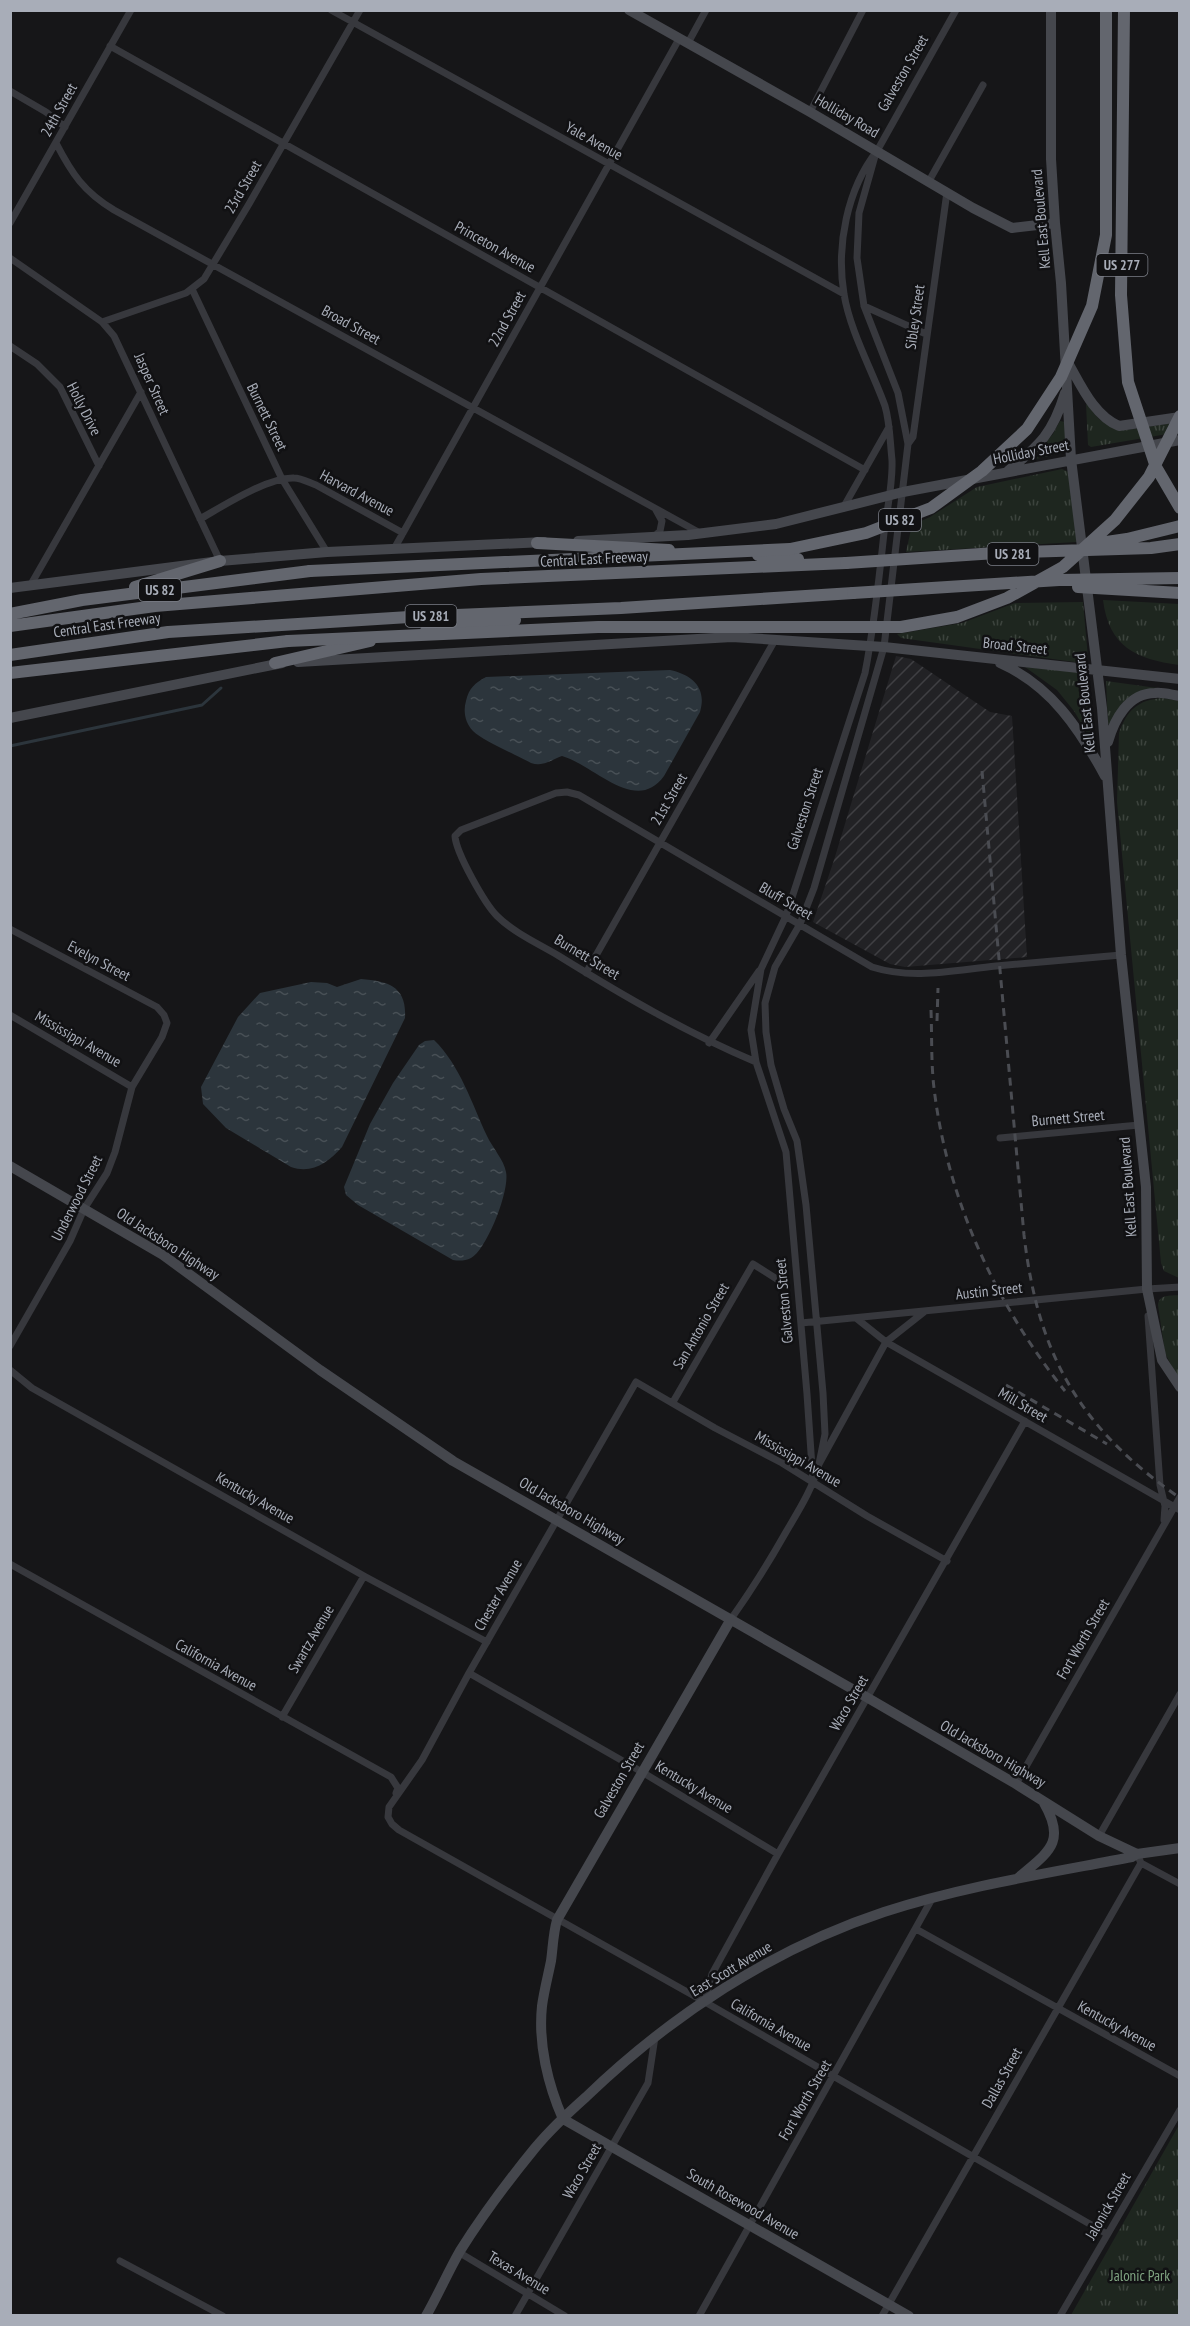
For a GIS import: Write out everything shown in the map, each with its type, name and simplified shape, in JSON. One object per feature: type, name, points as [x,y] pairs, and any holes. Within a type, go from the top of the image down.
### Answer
[{"type":"highway","name":"US 82","points":[[10,614],[82,600],[310,571],[790,549],[866,533],[931,508],[982,471],[1027,429],[1061,377],[1092,306],[1106,235],[1106,10]]},
{"type":"highway","name":"US 277","points":[[1124,10],[1121,295],[1128,382],[1156,467],[1179,508]]},
{"type":"highway","points":[[10,673],[288,641],[597,627],[902,627],[957,616],[1007,598],[1063,567],[1115,520],[1149,477],[1179,417]]},
{"type":"highway","points":[[1032,554],[1127,539],[1179,526]]},
{"type":"highway","points":[[537,543],[772,556],[840,563]]},
{"type":"highway","name":"Central East Freeway","points":[[10,626],[155,606],[481,579],[1152,548],[1179,544]]},
{"type":"highway","points":[[82,600],[151,583],[220,561]]},
{"type":"highway","name":"Central East Freeway","points":[[10,655],[168,632],[409,617],[621,608],[1059,580],[1179,578]]},
{"type":"highway","points":[[1002,585],[1151,589],[1179,593]]},
{"type":"highway","points":[[275,663],[355,644],[440,628],[621,608]]},
{"type":"main road","name":"Holliday Road","points":[[629,10],[1012,228],[1054,223]]},
{"type":"main road","name":"Kell East Boulevard","points":[[1051,10],[1050,159],[1061,283],[1071,459],[1098,669],[1121,955],[1146,1187],[1147,1288],[1162,1360],[1179,1387]]},
{"type":"main road","points":[[1065,358],[1098,410],[1112,423],[1119,426],[1179,417]]},
{"type":"main road","points":[[1006,472],[1045,438],[1054,426],[1067,387]]},
{"type":"main road","name":"Holliday Street","points":[[842,509],[903,492],[1179,440]]},
{"type":"main road","points":[[1154,444],[1179,446]]},
{"type":"main road","name":"Central East Freeway","points":[[10,588],[220,561],[327,552],[701,533],[776,524],[842,509]]},
{"type":"main road","points":[[10,718],[275,663],[599,643],[732,638],[884,647]]},
{"type":"main road","name":"Broad Street","points":[[884,647],[1179,679]]},
{"type":"main road","points":[[988,658],[1019,672],[1044,690],[1060,706],[1077,727],[1108,780]]},
{"type":"main road","points":[[1105,751],[1114,721],[1134,699],[1153,692],[1179,696]]},
{"type":"main road","name":"Old Jacksboro Highway","points":[[10,1166],[163,1255],[320,1370],[453,1461],[868,1698],[1139,1858]]},
{"type":"main road","name":"Galveston Street","points":[[563,2119],[551,2093],[543,2056],[542,2008],[551,1958],[552,1937],[557,1920],[731,1619]]},
{"type":"main road","points":[[1017,1879],[1051,1847],[1056,1827],[1043,1800]]},
{"type":"main road","name":"East Scott Avenue","points":[[426,2316],[460,2253],[536,2147],[613,2071],[655,2035],[750,1973],[838,1930],[933,1897],[1132,1857],[1139,1858],[1179,1848]]},
{"type":"main road","name":"South Rosewood Avenue","points":[[563,2119],[909,2316]]},
{"type":"street","name":"24th Street","points":[[10,223],[131,10]]},
{"type":"street","name":"Yale Avenue","points":[[331,10],[844,294]]},
{"type":"street","name":"23rd Street","points":[[102,322],[172,299],[192,289],[204,279],[360,10]]},
{"type":"street","name":"22nd Street","points":[[394,549],[609,164],[683,41],[706,10]]},
{"type":"street","points":[[810,112],[863,10]]},
{"type":"street","name":"Galveston Street","points":[[813,1482],[786,1152],[756,1062],[751,1030],[760,969],[786,916],[861,684],[870,646],[889,496],[892,464],[889,427],[885,408],[855,331],[844,294],[844,230],[850,202],[866,165],[877,151],[956,10]]},
{"type":"street","name":"Princeton Avenue","points":[[110,46],[865,470]]},
{"type":"street","points":[[929,181],[983,85]]},
{"type":"street","points":[[10,91],[46,112],[65,127]]},
{"type":"street","name":"Broad Street","points":[[56,143],[70,170],[91,195],[114,210],[701,533]]},
{"type":"street","name":"Galveston Street","points":[[731,1619],[755,1586],[813,1482],[825,1434],[818,1321],[806,1205],[797,1141],[784,1109],[771,1065],[765,1003],[775,967],[800,924],[814,888],[884,647],[908,444],[898,393],[864,306],[857,258],[859,213],[877,151]]},
{"type":"street","name":"Sibley Street","points":[[908,444],[913,437],[947,192]]},
{"type":"street","name":"Jasper Street","points":[[10,258],[102,322],[118,343],[220,561]]},
{"type":"street","name":"Burnett Street","points":[[192,289],[282,479],[327,552]]},
{"type":"street","points":[[864,306],[926,334]]},
{"type":"street","name":"Holly Drive","points":[[10,346],[37,364],[60,387],[99,466]]},
{"type":"street","points":[[30,586],[141,392]]},
{"type":"street","points":[[842,509],[889,427]]},
{"type":"street","name":"Harvard Avenue","points":[[282,479],[301,478],[403,533]]},
{"type":"street","points":[[200,519],[230,502],[282,479]]},
{"type":"street","points":[[655,508],[662,521],[660,531],[655,537]]},
{"type":"street","name":"21st Street","points":[[586,973],[775,640]]},
{"type":"street","name":"Bluff Street","points":[[461,830],[556,793],[567,792],[579,795],[873,967],[898,973],[951,971],[1121,955]]},
{"type":"street","name":"Burnett Street","points":[[461,830],[455,836],[456,845],[484,898],[498,917],[586,973],[709,1043],[756,1062]]},
{"type":"street","name":"Evelyn Street","points":[[10,929],[157,1007],[167,1023]]},
{"type":"street","points":[[709,1043],[760,969]]},
{"type":"street","name":"Mississippi Avenue","points":[[10,1015],[132,1087]]},
{"type":"street","name":"Underwood Street","points":[[10,1346],[112,1162],[132,1087],[162,1037],[167,1023]]},
{"type":"street","name":"Burnett Street","points":[[1000,1138],[1139,1125]]},
{"type":"street","name":"San Antonio Street","points":[[673,1402],[753,1264],[783,1283]]},
{"type":"street","name":"Austin Street","points":[[801,1323],[1147,1288],[1179,1287]]},
{"type":"street","points":[[1147,1288],[1150,1364],[1160,1485],[1165,1502],[1163,1525]]},
{"type":"street","name":"Galveston Street","points":[[819,1464],[886,1342],[924,1312]]},
{"type":"street","name":"Mill Street","points":[[856,1318],[886,1342],[1176,1508]]},
{"type":"street","name":"Kentucky Avenue","points":[[11,1371],[32,1388],[364,1576],[487,1642]]},
{"type":"street","name":"Mississippi Avenue","points":[[636,1382],[715,1428],[782,1462],[867,1516],[947,1561]]},
{"type":"street","name":"Chester Avenue","points":[[390,1821],[389,1807],[395,1796],[414,1774],[469,1673],[636,1382]]},
{"type":"street","name":"Waco Street","points":[[705,2002],[712,1974],[778,1854],[1025,1421]]},
{"type":"street","name":"Fort Worth Street","points":[[1016,1784],[1163,1525],[1176,1508],[1179,1497]]},
{"type":"street","name":"California Avenue","points":[[10,1564],[391,1777],[398,1788],[395,1796]]},
{"type":"street","name":"Swartz Avenue","points":[[282,1717],[364,1576]]},
{"type":"street","name":"Kentucky Avenue","points":[[469,1673],[642,1772],[778,1854]]},
{"type":"street","points":[[1099,1836],[1179,1694]]},
{"type":"street","name":"California Avenue","points":[[390,1821],[399,1830],[705,2002],[833,2078],[1107,2234]]},
{"type":"street","points":[[1139,1858],[1179,1884]]},
{"type":"street","name":"Dallas Street","points":[[882,2316],[1057,2008],[1139,1858]]},
{"type":"street","name":"Fort Worth Street","points":[[699,2316],[933,1897]]},
{"type":"street","name":"Kentucky Avenue","points":[[916,1929],[1179,2076]]},
{"type":"street","name":"Waco Street","points":[[515,2316],[648,2083],[655,2035]]},
{"type":"street","name":"Jalonick Street","points":[[1060,2316],[1179,2110]]},
{"type":"street","name":"Texas Avenue","points":[[460,2253],[565,2316]]},
{"type":"street","points":[[120,2261],[223,2316]]},
{"type":"shaded area","points":[[896,656],[911,659],[990,712],[1012,716],[1027,957],[905,967],[890,964],[813,922]]},
{"type":"green space","points":[[1086,404],[1095,415],[1114,427],[1126,430],[1179,422],[1179,432],[1091,447],[1088,445]]},
{"type":"green space","points":[[1060,421],[1065,422],[1066,449],[1062,453],[1036,459],[1035,455],[1053,434]]},
{"type":"green space","points":[[1062,469],[1071,473],[1077,542],[906,552],[912,525],[930,517],[977,487]]},
{"type":"green space","points":[[1103,600],[1179,604],[1179,665],[1150,659],[1127,648],[1111,629]]},
{"type":"green space","points":[[1083,602],[1088,658],[1082,663],[901,638],[897,634],[962,623],[1015,603]]},
{"type":"green space","points":[[1025,667],[1087,673],[1095,742],[1093,743],[1074,711],[1057,690]]},
{"type":"green space","points":[[1106,681],[1179,691],[1146,692],[1111,725],[1108,724]]},
{"type":"green space","points":[[1162,698],[1180,701],[1179,1278],[1164,1271],[1161,1263],[1117,802],[1119,733],[1122,725],[1134,708],[1146,701]]},
{"type":"green space","points":[[1179,1295],[1179,1380],[1165,1353],[1158,1305],[1163,1297]]},
{"type":"green space","name":"Jalonic Park","points":[[1179,2125],[1179,2315],[1071,2315]]},
{"type":"water","points":[[670,670],[685,675],[696,684],[700,689],[702,704],[700,712],[664,776],[653,787],[641,791],[614,784],[562,756],[543,764],[531,763],[478,735],[470,728],[465,717],[465,705],[471,689],[486,677]]},
{"type":"water","points":[[361,979],[388,984],[394,988],[403,999],[405,1018],[342,1147],[331,1158],[313,1168],[291,1167],[226,1128],[203,1104],[201,1087],[238,1017],[260,993],[311,982],[327,983],[337,987]]},
{"type":"water","points":[[434,1040],[458,1073],[506,1172],[501,1205],[490,1232],[471,1258],[460,1261],[453,1260],[358,1205],[346,1195],[344,1187],[370,1124],[393,1083],[419,1045],[425,1041]]},
{"type":"waterway","points":[[10,746],[202,705],[221,688]]},
{"type":"railway","points":[[982,771],[1024,1235],[1040,1317],[1069,1385],[1090,1416],[1145,1472],[1180,1498]]},
{"type":"railway","points":[[937,1021],[938,988]]},
{"type":"railway","points":[[931,1010],[933,1079],[950,1170],[963,1210],[978,1249],[1017,1323],[1065,1391]]},
{"type":"railway","points":[[1006,1385],[1107,1444]]}]
